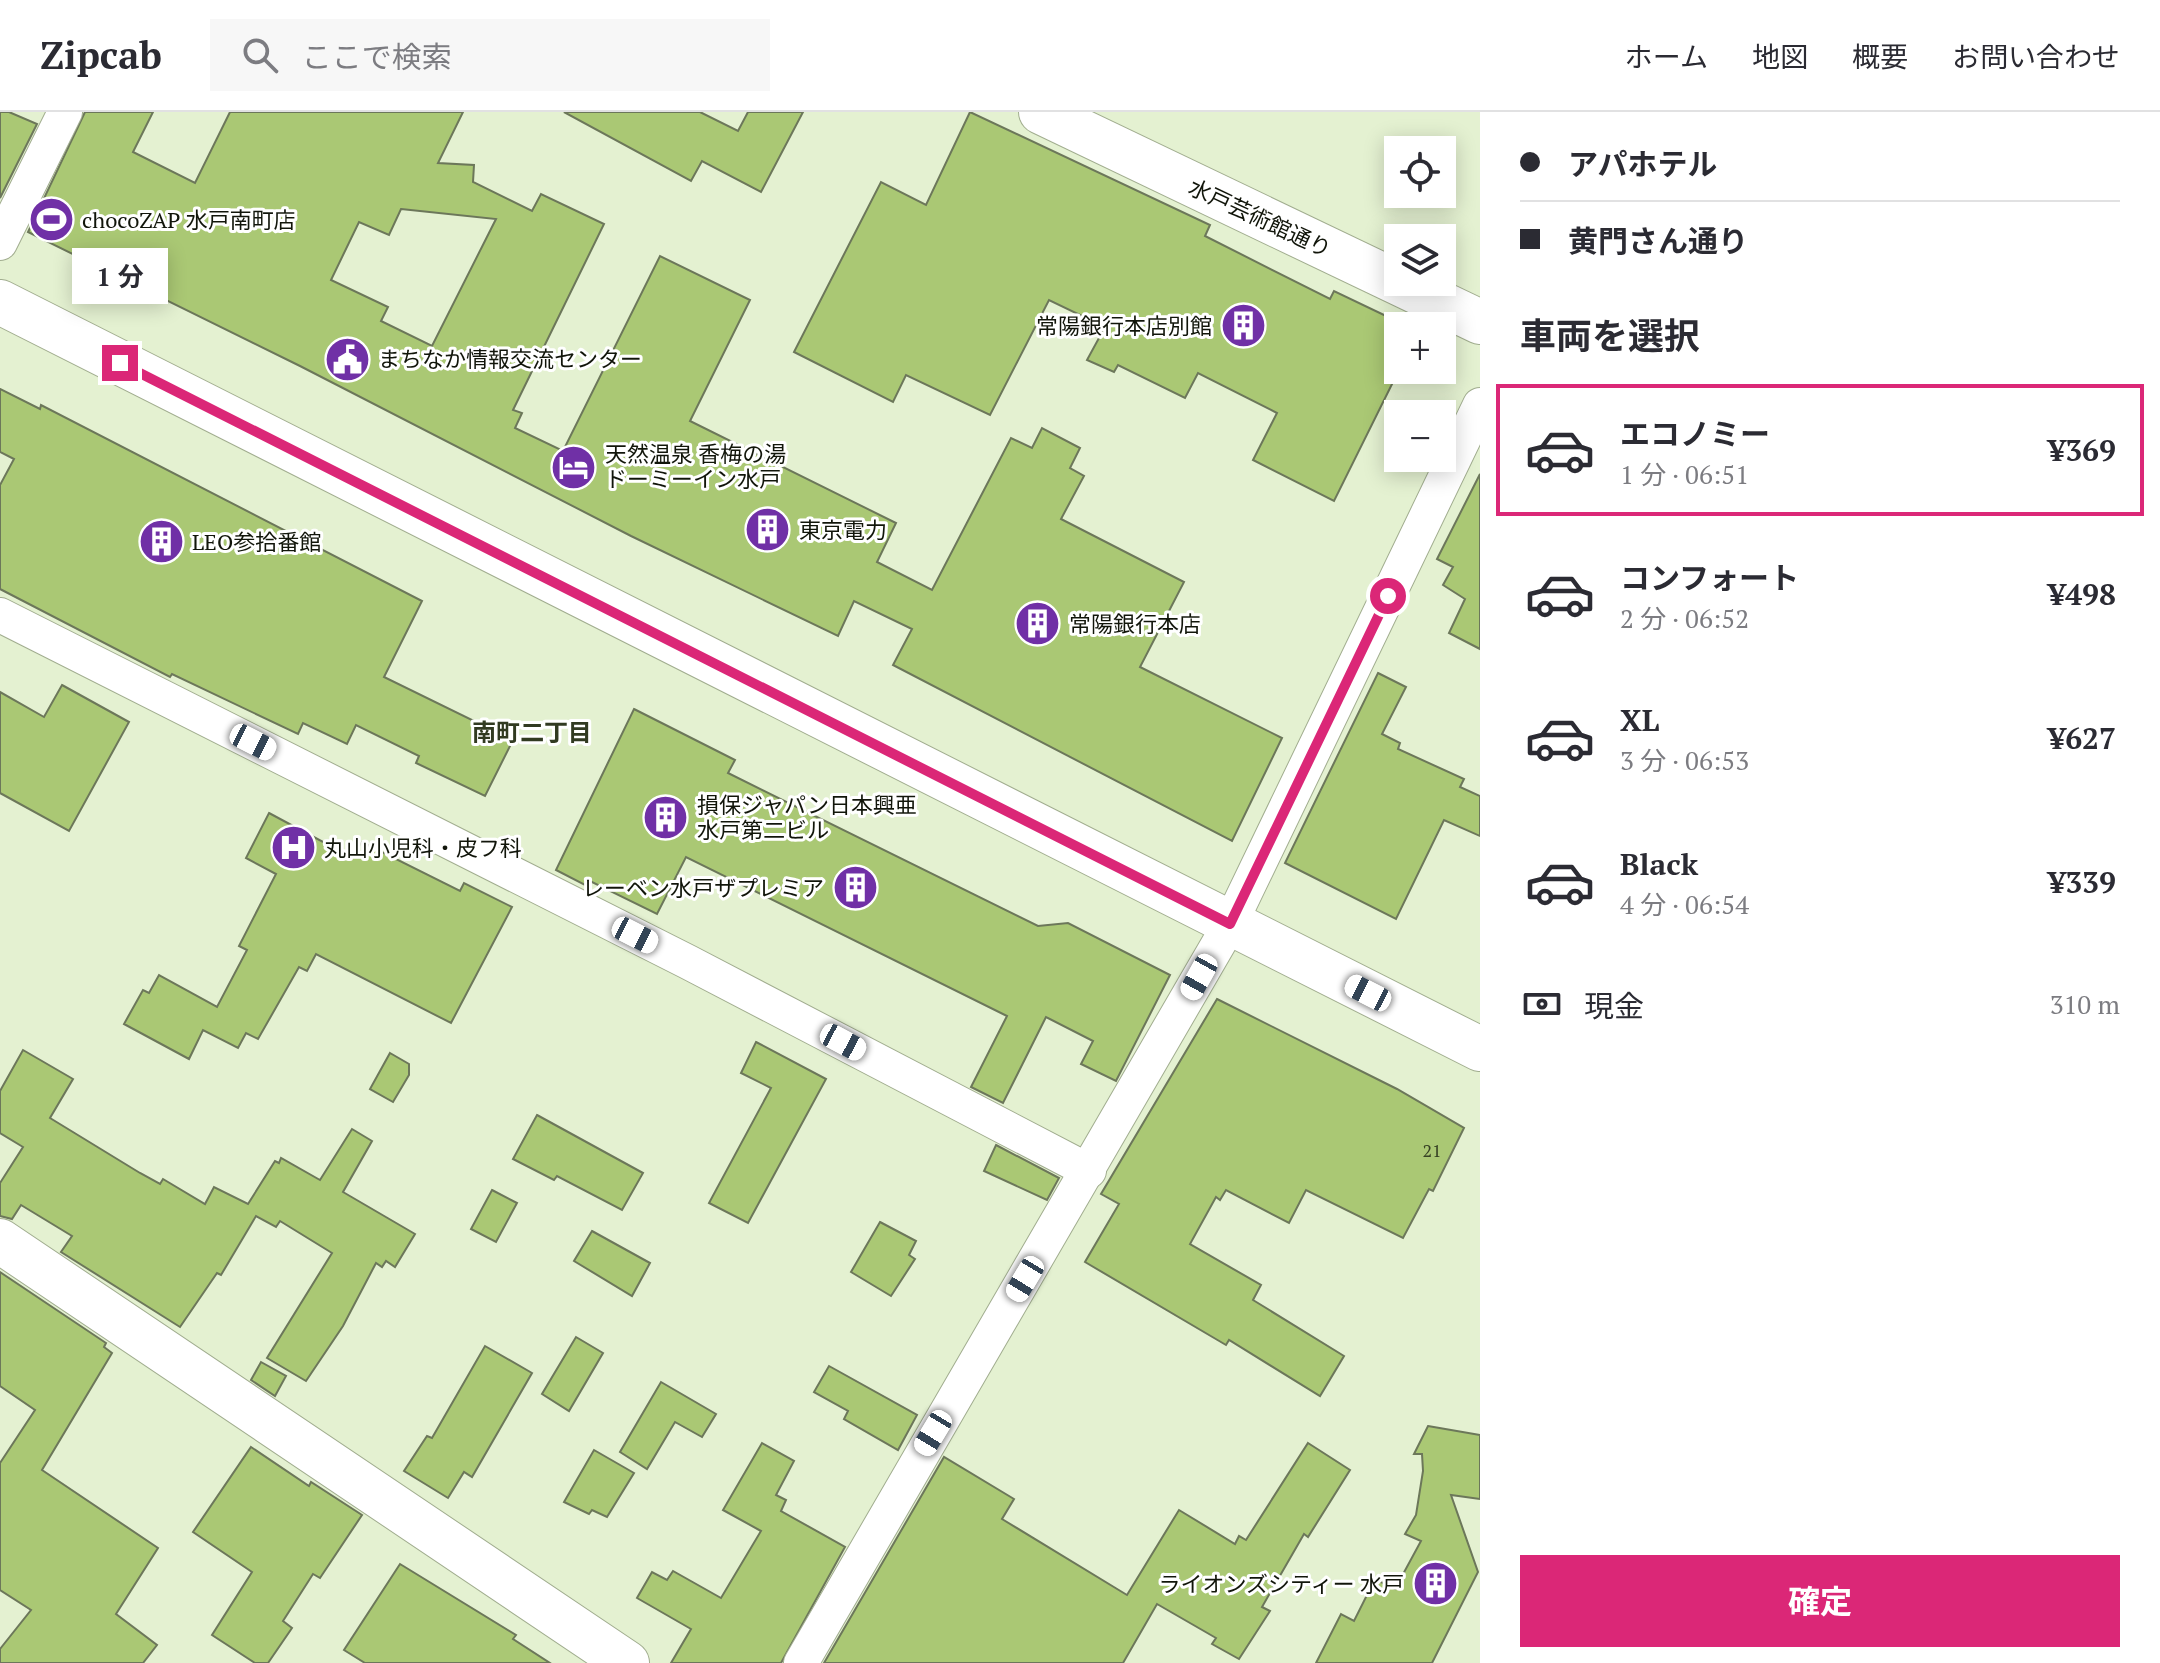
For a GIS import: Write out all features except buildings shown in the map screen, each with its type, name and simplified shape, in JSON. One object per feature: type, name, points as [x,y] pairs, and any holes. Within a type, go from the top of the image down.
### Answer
[{"type":"main road","name":"水戸芸術館通り","points":[[1041,112],[1480,322]]},
{"type":"main road","points":[[0,302],[1480,1049]]},
{"type":"main road","points":[[0,1241],[627,1663]]},
{"type":"street","points":[[0,243],[65,112]]},
{"type":"street","points":[[801,1663],[891,1503],[1089,1171],[1230,924],[1480,405]]},
{"type":"street","points":[[0,615],[688,962],[1089,1171]]},
{"type":"place","name":"chocoZAP 水戸南町店","points":[[51,220]]},
{"type":"place","name":"常陽銀行本店別館","points":[[1243,326]]},
{"type":"place","name":"まちなか情報交流センター","points":[[347,359]]},
{"type":"place","name":"天然温泉 香梅の湯 ドーミーイン水戸","points":[[574,467]]},
{"type":"place","name":"東京電力","points":[[768,530]]},
{"type":"place","name":"LEO参拾番館","points":[[161,542]]},
{"type":"place","name":"常陽銀行本店","points":[[1038,624]]},
{"type":"place","name":"損保ジャパン日本興亜 水戸第二ビル","points":[[666,818]]},
{"type":"place","name":"丸山小児科・皮フ科","points":[[293,848]]},
{"type":"place","name":"レーベン水戸ザプレミア","points":[[855,888]]},
{"type":"place","name":"ライオンズシティー 水戸","points":[[1435,1584]]},
{"type":"district","name":"南町二丁目","points":[[532,733]]},
{"type":"route","points":[[120,363],[1230,924],[1388,596]]}]
